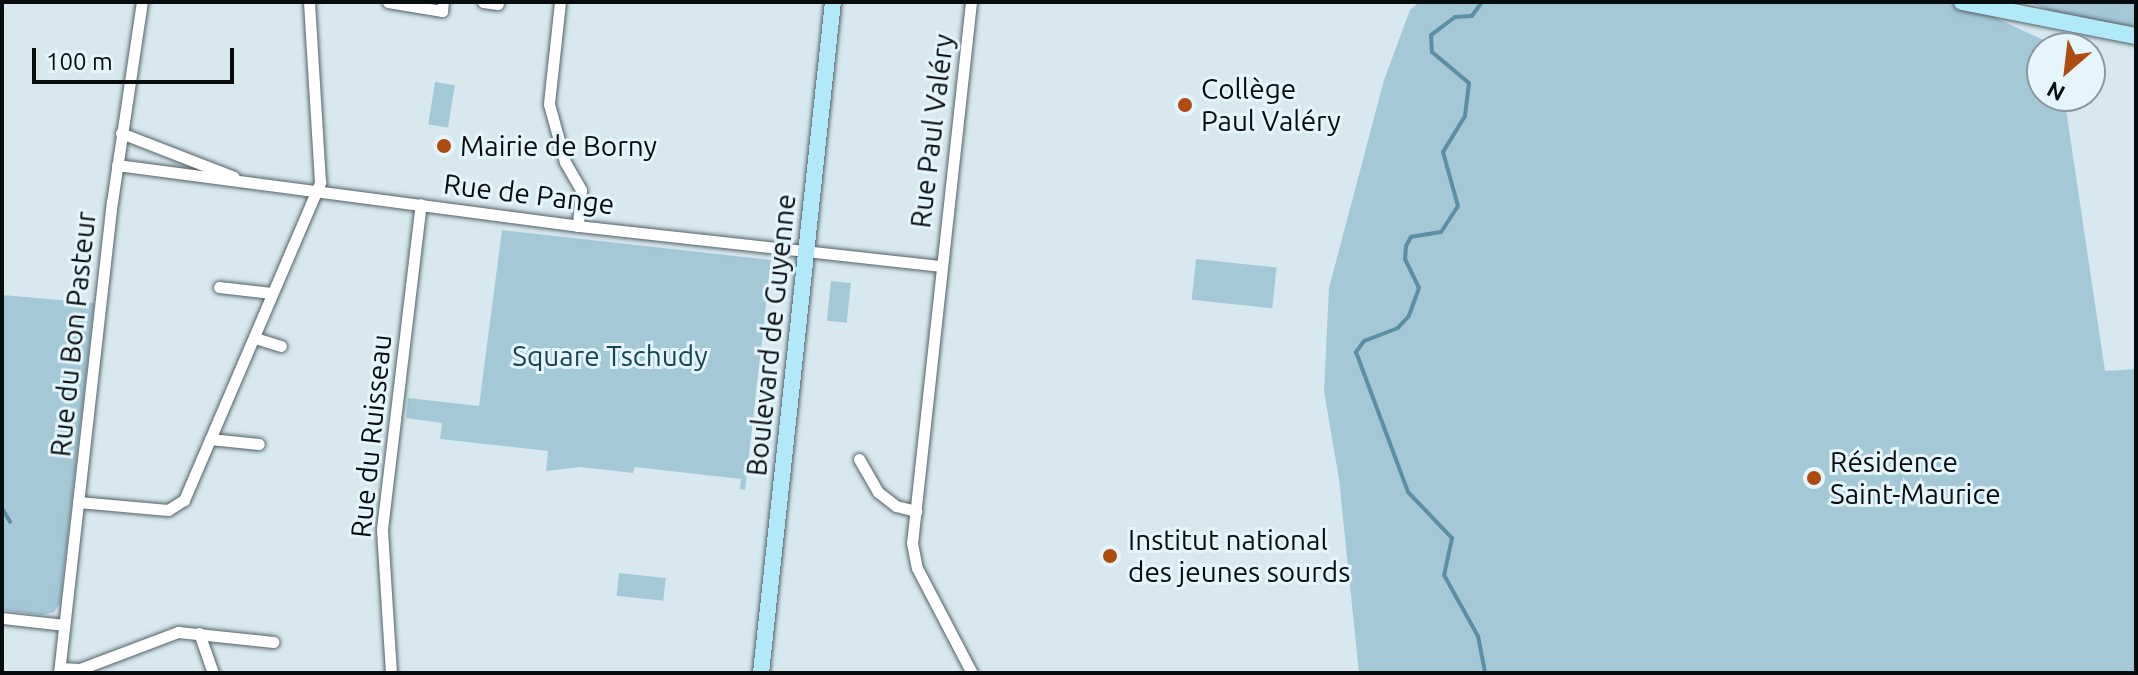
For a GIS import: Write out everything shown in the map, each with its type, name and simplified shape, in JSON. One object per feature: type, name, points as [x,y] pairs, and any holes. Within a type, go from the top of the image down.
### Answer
[{"type":"main road","name":"Boulevard de Guyenne","points":[[761,673],[833,2]]},
{"type":"main road","points":[[1962,2],[2136,36]]},
{"type":"street","name":"Rue du Bon Pasteur","points":[[59,671],[117,165],[142,2]]},
{"type":"street","points":[[78,502],[173,510],[184,500],[317,190],[317,77],[309,2]]},
{"type":"street","points":[[388,2],[442,11],[443,2]]},
{"type":"street","points":[[483,2],[498,4]]},
{"type":"street","points":[[560,2],[549,104],[565,162],[581,190],[578,226]]},
{"type":"street","name":"Rue Paul Valéry","points":[[971,2],[941,266],[916,511],[914,560],[972,673]]},
{"type":"street","name":"Rue de Pange","points":[[121,133],[245,182]]},
{"type":"street","name":"Rue de Pange","points":[[117,165],[578,226],[941,266]]},
{"type":"street","name":"Rue du Ruisseau","points":[[391,673],[382,529],[421,204]]},
{"type":"street","points":[[219,287],[272,293]]},
{"type":"street","points":[[255,338],[281,346]]},
{"type":"street","points":[[210,439],[259,444]]},
{"type":"street","points":[[859,459],[878,492],[896,506],[916,511]]},
{"type":"street","points":[[2,618],[64,625]]},
{"type":"street","points":[[59,671],[88,670],[169,633],[199,633],[273,642]]},
{"type":"street","points":[[199,633],[213,673]]},
{"type":"green space","points":[[1419,2],[1962,2],[2026,32],[2026,112],[2066,112],[2105,371],[2136,369],[2136,673],[1359,673],[1339,479],[1324,391],[1329,288],[1384,80],[1410,10]]},
{"type":"green space","points":[[2027,2],[2136,2],[2136,27],[2064,15]]},
{"type":"green space","points":[[435,82],[455,85],[448,128],[428,124]]},
{"type":"green space","name":"Square Tschudy","points":[[502,230],[771,260],[745,490],[740,489],[741,479],[635,467],[633,473],[580,467],[546,471],[548,451],[440,439],[442,423],[406,418],[408,398],[479,406]]},
{"type":"green space","points":[[1196,259],[1277,267],[1272,308],[1192,300]]},
{"type":"green space","points":[[831,281],[851,283],[847,323],[827,321]]},
{"type":"green space","points":[[2,295],[94,303],[60,603],[54,612],[42,615],[2,610]]},
{"type":"green space","points":[[619,573],[666,578],[663,601],[617,596]]},
{"type":"waterway","points":[[1482,2],[1472,16],[1455,17],[1431,35],[1432,52],[1469,83],[1465,116],[1443,152],[1458,206],[1441,232],[1411,237],[1406,246],[1405,259],[1419,288],[1409,316],[1398,328],[1364,341],[1356,352],[1408,492],[1452,538],[1444,575],[1478,636],[1485,673]]},
{"type":"waterway","points":[[2,508],[10,522]]},
{"type":"place","name":"Collège Paul Valéry","points":[[1185,105]]},
{"type":"place","name":"Mairie de Borny","points":[[444,146]]},
{"type":"place","name":"Résidence Saint-Maurice","points":[[1814,478]]},
{"type":"place","name":"Institut national des jeunes sourds","points":[[1110,556]]}]
